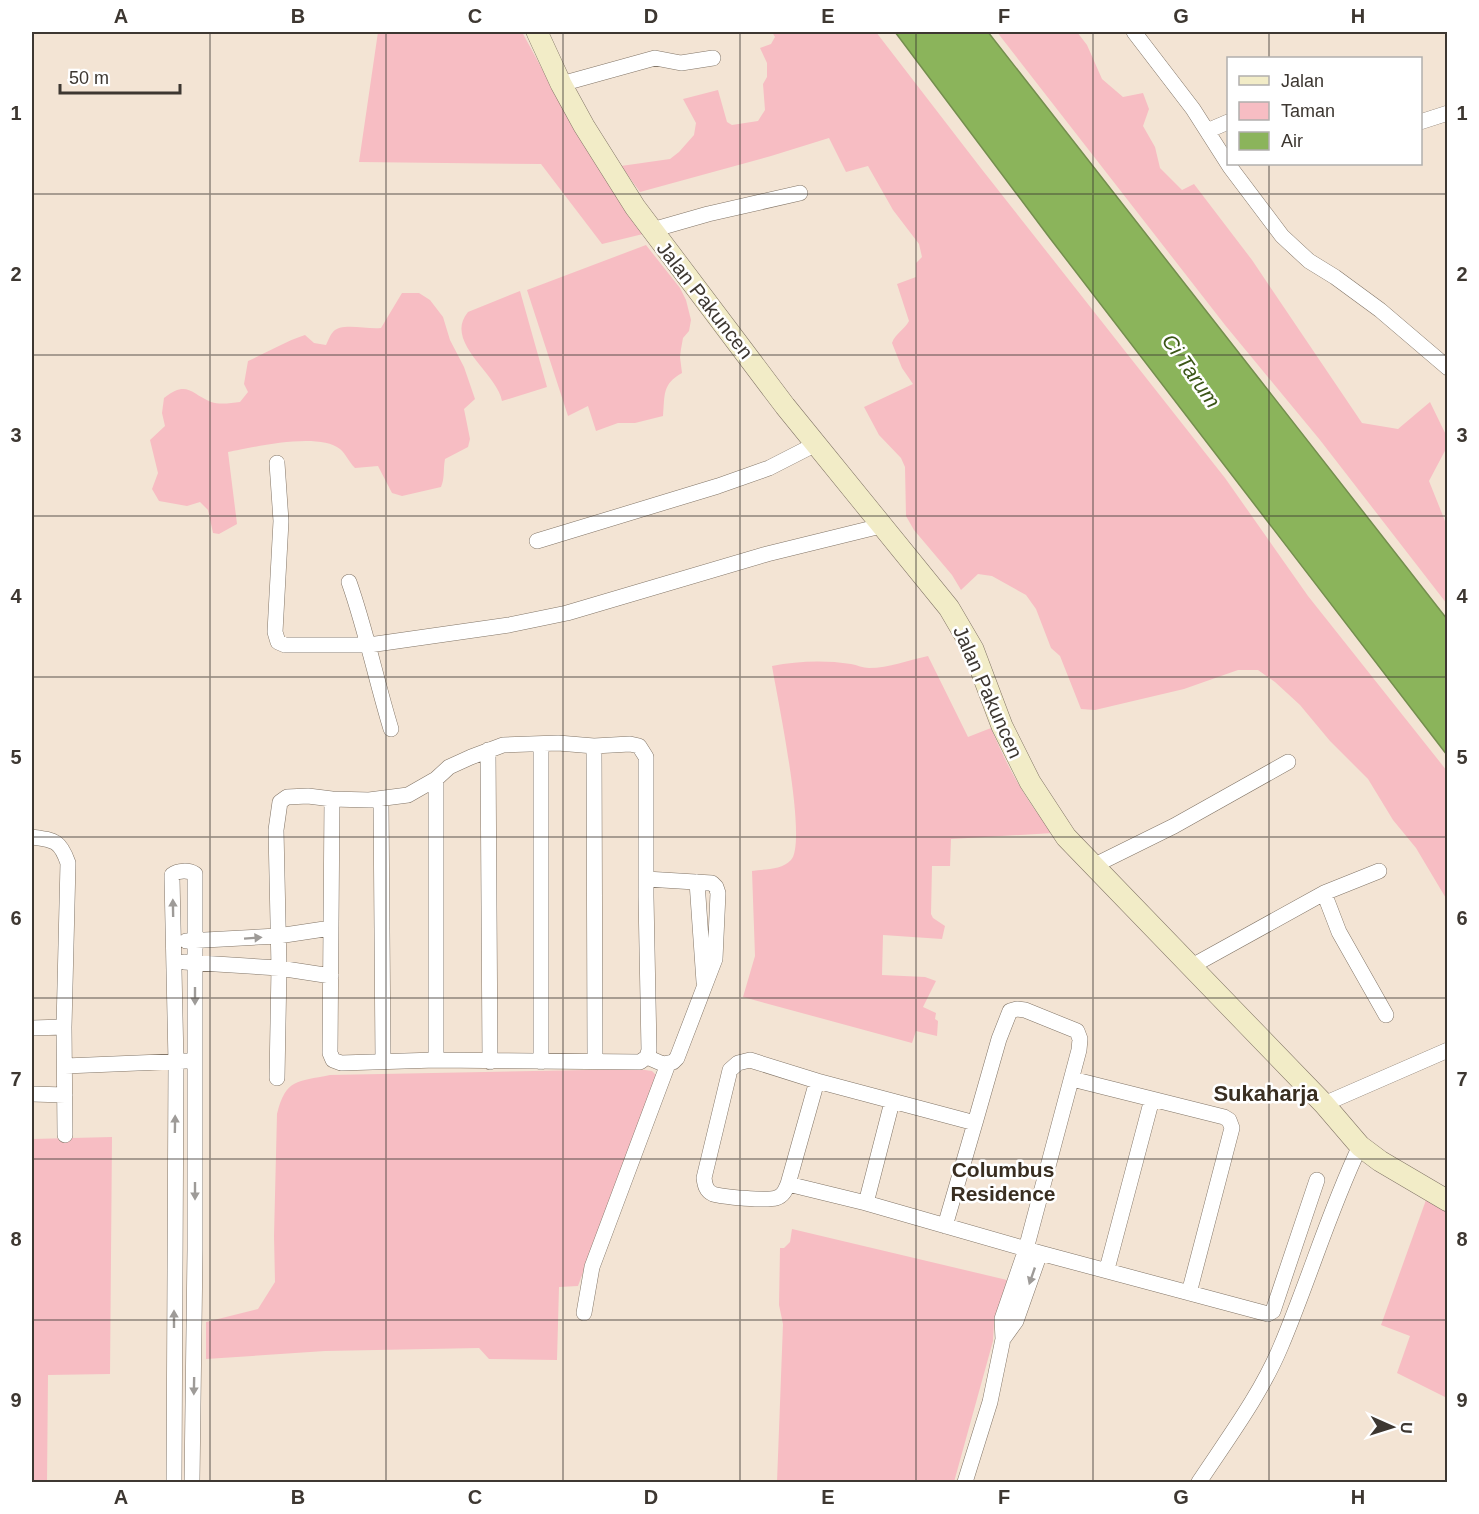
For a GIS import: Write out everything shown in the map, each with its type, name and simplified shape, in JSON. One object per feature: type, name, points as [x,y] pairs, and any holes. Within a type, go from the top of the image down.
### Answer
[{"type":"street","name":"Jalan Pakuncen","points":[[537,32],[561,84],[600,152],[652,230],[705,302],[880,526],[949,608],[973,649],[1002,726],[1030,783],[1066,837],[1324,1104],[1360,1146],[1380,1161],[1448,1201]]},
{"type":"street","points":[[1134,32],[1208,131],[1227,162]]},
{"type":"street","points":[[561,84],[655,58],[681,63],[713,58]]},
{"type":"street","points":[[1422,121],[1448,113]]},
{"type":"street","points":[[1208,131],[1227,122]]},
{"type":"street","points":[[1229,165],[1296,251],[1380,310],[1448,368]]},
{"type":"street","points":[[652,230],[708,214],[800,193]]},
{"type":"street","points":[[537,541],[718,486],[769,468],[816,444]]},
{"type":"street","points":[[277,463],[281,521],[275,632],[278,642],[285,645],[369,645],[509,625],[567,613],[767,554],[880,526]]},
{"type":"street","points":[[349,582],[363,619],[378,686],[391,729]]},
{"type":"street","points":[[278,1078],[279,968],[276,830],[280,802],[287,797],[381,800],[408,795],[436,779],[449,767],[503,745],[630,744],[639,746],[646,756],[649,1050],[640,1062],[436,1060],[341,1063],[333,1060],[330,1053],[332,799]]},
{"type":"street","points":[[541,745],[542,1062]]},
{"type":"street","points":[[594,746],[595,1060]]},
{"type":"street","points":[[488,750],[489,1062]]},
{"type":"street","points":[[1093,866],[1174,826],[1288,762]]},
{"type":"street","points":[[436,779],[436,1060]]},
{"type":"street","points":[[381,800],[383,1061]]},
{"type":"street","points":[[32,837],[52,840],[60,845],[68,863],[64,1027],[65,1135]]},
{"type":"street","points":[[1192,966],[1324,893],[1378,871]]},
{"type":"street","points":[[174,1482],[176,1062],[172,874],[176,872],[195,874],[195,1250],[192,1482]]},
{"type":"street","points":[[646,879],[712,883],[716,886],[718,893],[715,960],[677,1058],[673,1062],[663,1064],[646,1057]]},
{"type":"street","points":[[1324,893],[1339,933],[1386,1015]]},
{"type":"street","points":[[174,940],[195,942],[278,936],[331,928]]},
{"type":"street","points":[[174,962],[279,968],[331,976]]},
{"type":"street","points":[[945,1226],[999,1039],[1010,1011],[1025,1010],[1077,1031],[1080,1039],[1079,1050],[1033,1251],[1002,1319],[1003,1339],[990,1402],[965,1482]]},
{"type":"street","points":[[32,1028],[64,1027]]},
{"type":"street","points":[[1324,1104],[1448,1050]]},
{"type":"street","points":[[818,1081],[788,1185],[783,1194],[774,1199],[743,1198],[713,1194],[706,1188],[704,1178],[730,1070],[738,1063],[750,1060],[891,1102],[975,1123]]},
{"type":"street","points":[[65,1066],[195,1061]]},
{"type":"street","points":[[584,1313],[591,1267],[668,1064]]},
{"type":"street","points":[[1072,1079],[1229,1120],[1232,1128],[1189,1293]]},
{"type":"street","points":[[32,1094],[65,1095]]},
{"type":"street","points":[[1107,1269],[1152,1100]]},
{"type":"street","points":[[866,1203],[891,1102]]},
{"type":"street","points":[[1199,1482],[1252,1400],[1281,1347],[1344,1178],[1360,1146]]},
{"type":"street","points":[[788,1185],[866,1203],[1033,1251],[1268,1314],[1273,1311],[1317,1180]]},
{"type":"green space","points":[[378,32],[522,32],[579,137],[643,234],[602,244],[541,164],[359,162]]},
{"type":"green space","points":[[772,32],[876,32],[1225,478],[1308,596],[1447,771],[1447,900],[1416,848],[1393,820],[1368,779],[1330,741],[1300,705],[1258,670],[1238,670],[1184,689],[1095,710],[1081,709],[1060,656],[1051,648],[1036,609],[1026,595],[992,576],[978,574],[961,590],[952,575],[914,530],[906,516],[905,467],[901,458],[879,435],[864,407],[913,384],[902,368],[892,343],[909,321],[897,284],[916,277],[916,263],[922,257],[919,244],[893,210],[868,166],[846,172],[829,138],[640,192],[621,166],[670,159],[679,152],[694,135],[696,123],[683,99],[718,90],[727,122],[732,125],[758,121],[765,110],[763,84],[767,77],[767,63],[760,48],[771,44],[775,37]]},
{"type":"green space","points":[[997,32],[1077,32],[1087,45],[1102,79],[1123,97],[1143,93],[1149,109],[1143,126],[1155,147],[1160,168],[1182,190],[1194,184],[1252,260],[1362,423],[1398,429],[1430,402],[1447,437],[1448,445],[1429,481],[1447,526],[1447,604],[1320,440],[1225,325]]},
{"type":"green space","points":[[646,245],[680,288],[686,300],[691,320],[681,349],[682,373],[668,386],[663,416],[635,423],[618,423],[596,431],[588,406],[568,416],[527,290]]},
{"type":"green space","points":[[520,291],[547,387],[502,401],[498,390],[466,346],[462,335],[462,323],[468,312]]},
{"type":"green space","points":[[402,293],[419,293],[430,300],[443,317],[450,340],[464,367],[475,399],[464,409],[470,439],[468,447],[445,459],[441,487],[402,496],[392,493],[378,466],[355,468],[340,449],[330,444],[302,441],[269,444],[228,452],[237,524],[219,534],[213,533],[208,510],[200,502],[187,506],[159,501],[152,489],[158,473],[150,440],[165,426],[162,413],[164,398],[183,389],[214,403],[240,402],[248,392],[244,384],[248,361],[305,335],[314,343],[326,345],[332,333],[342,327],[381,328]]},
{"type":"green space","points":[[928,656],[968,737],[991,728],[1018,783],[1053,833],[951,839],[950,866],[932,866],[931,914],[945,926],[942,939],[883,935],[882,975],[925,977],[936,981],[923,1007],[936,1013],[937,1036],[916,1031],[912,1043],[743,997],[755,956],[752,871],[783,866],[791,860],[795,848],[794,799],[772,666],[821,662],[876,668]]},
{"type":"green space","points":[[638,1069],[652,1071],[656,1075],[578,1286],[559,1287],[557,1360],[489,1359],[479,1348],[325,1351],[206,1359],[206,1322],[258,1309],[275,1282],[277,1114],[284,1094],[294,1084],[330,1075]]},
{"type":"green space","points":[[112,1137],[110,1374],[48,1375],[47,1482],[32,1482],[32,1139]]},
{"type":"green space","points":[[1426,1200],[1447,1212],[1447,1398],[1397,1373],[1410,1336],[1381,1325]]},
{"type":"green space","points":[[792,1229],[1007,1280],[994,1322],[993,1341],[954,1482],[777,1482],[783,1324],[779,1305],[780,1248],[784,1248],[790,1242]]},
{"type":"water","name":"Ci Tarum","points":[[895,32],[988,32],[1447,619],[1447,755],[1049,237]]},
{"type":"district","name":"Sukaharja","points":[[1266,1093]]},
{"type":"district","name":"Columbus Residence","points":[[1003,1182]]}]
